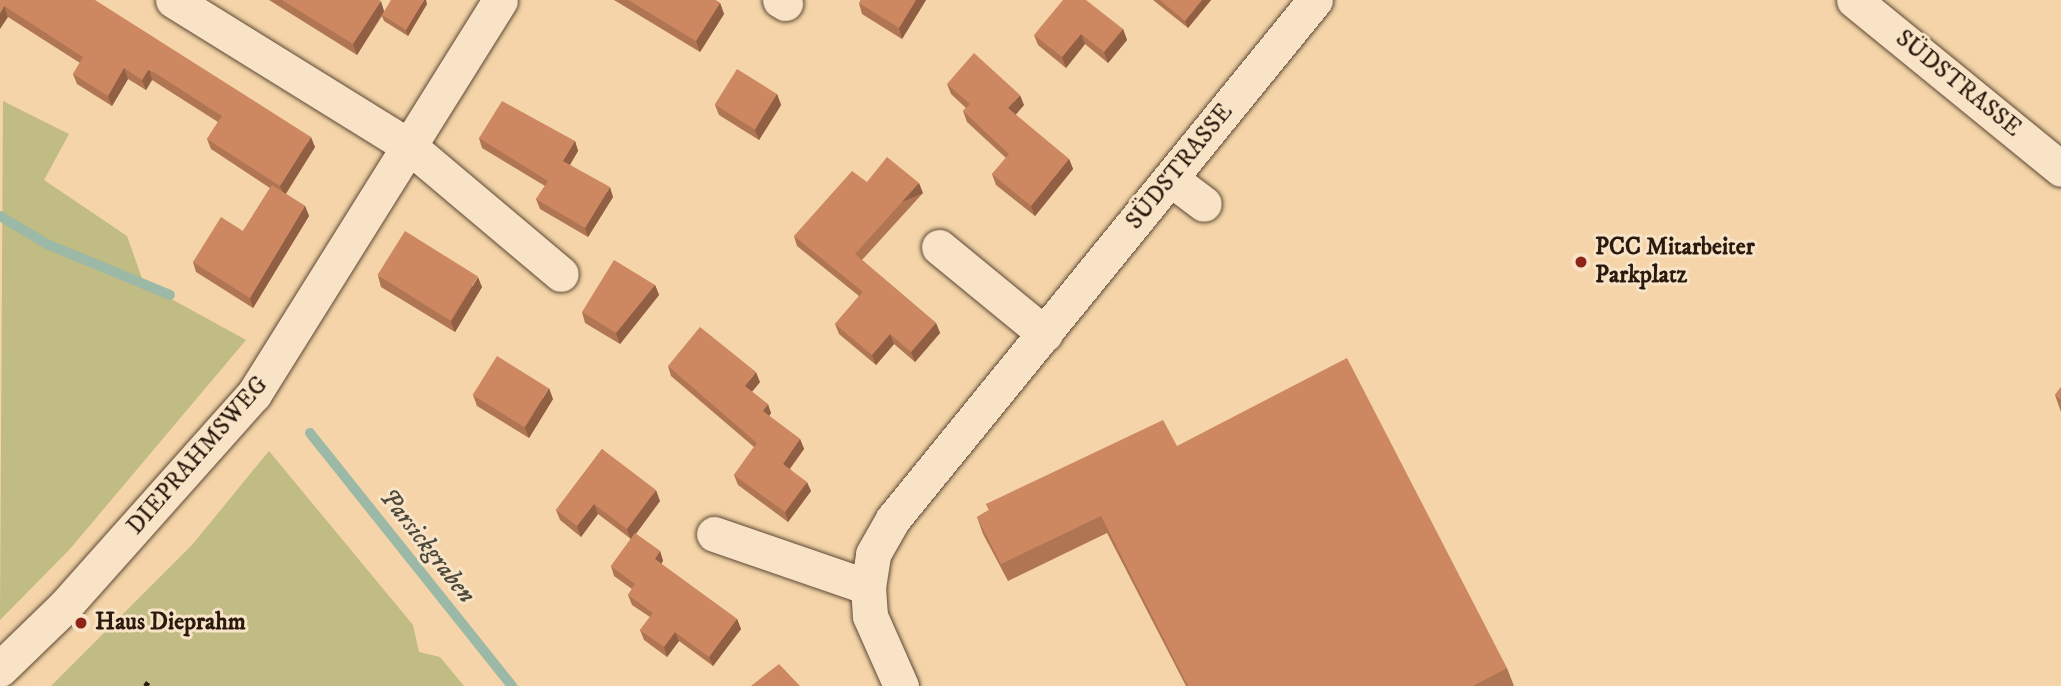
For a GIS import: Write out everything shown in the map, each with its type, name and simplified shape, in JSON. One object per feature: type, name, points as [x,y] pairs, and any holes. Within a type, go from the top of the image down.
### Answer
[{"type":"street","points":[[173,0],[410,147],[561,274]]},
{"type":"street","name":"DIEPRAHMSWEG","points":[[0,669],[232,422],[297,334],[500,0]]},
{"type":"street","name":"SÜDSTRASSE","points":[[901,686],[878,640],[868,587],[873,554],[893,519],[1315,0]]},
{"type":"street","name":"SÜDSTRASSE","points":[[1854,0],[2061,169]]},
{"type":"street","points":[[1171,178],[1204,204]]},
{"type":"street","points":[[939,247],[1045,334]]},
{"type":"street","points":[[714,534],[868,587]]},
{"type":"shaded area","points":[[3,101],[69,134],[44,180],[127,236],[144,284],[246,340],[70,549],[0,620]]},
{"type":"shaded area","points":[[269,451],[413,625],[419,652],[440,657],[464,686],[51,686],[192,545]]},
{"type":"building","points":[[0,0],[95,0],[311,137],[280,186],[207,139],[222,116],[149,69],[142,80],[124,68],[108,96],[73,74],[83,57],[4,6],[0,13]]},
{"type":"building","points":[[282,0],[379,0],[381,1],[353,44]]},
{"type":"building","points":[[391,0],[424,0],[406,30],[382,15]]},
{"type":"building","points":[[628,0],[715,0],[720,3],[696,41]]},
{"type":"building","points":[[861,0],[916,0],[899,28],[859,3]]},
{"type":"building","points":[[1063,0],[1086,0],[1123,29],[1104,52],[1081,34],[1062,57],[1034,35]]},
{"type":"building","points":[[1160,0],[1202,0],[1185,21]]},
{"type":"building","points":[[974,53],[1020,95],[1008,108],[1069,159],[1031,206],[992,174],[1009,154],[963,111],[970,104],[947,84]]},
{"type":"building","points":[[737,69],[777,94],[755,130],[715,105]]},
{"type":"building","points":[[502,101],[575,141],[563,161],[610,187],[585,228],[536,199],[548,181],[479,138]]},
{"type":"building","points":[[887,157],[919,183],[855,254],[936,323],[911,352],[890,334],[872,355],[835,324],[863,292],[794,236],[852,171],[867,182]]},
{"type":"building","points":[[272,185],[305,206],[250,298],[193,262],[221,217],[243,231]]},
{"type":"building","points":[[405,231],[478,277],[450,321],[377,275]]},
{"type":"building","points":[[614,260],[655,285],[616,333],[582,312]]},
{"type":"building","points":[[700,327],[756,372],[745,386],[768,404],[763,411],[800,439],[783,464],[807,482],[785,512],[734,475],[757,443],[668,366]]},
{"type":"building","points":[[497,356],[549,388],[524,427],[473,395]]},
{"type":"building","points":[[1347,358],[1507,668],[1473,686],[1188,686],[1101,516],[1001,564],[977,517],[989,510],[986,504],[1163,420],[1177,446]]},
{"type":"building","points":[[2061,387],[2061,400],[2055,395]]},
{"type":"building","points":[[602,449],[656,490],[627,529],[594,504],[577,526],[556,510]]},
{"type":"building","points":[[635,533],[660,551],[655,559],[737,619],[709,657],[675,632],[664,647],[640,630],[653,613],[628,595],[635,584],[611,566]]},
{"type":"building","points":[[779,664],[800,686],[751,686]]},
{"type":"waterway","name":"Parsickgraben","points":[[0,216],[47,244],[170,295]]},
{"type":"waterway","name":"Parsickgraben","points":[[310,433],[512,686]]},
{"type":"place","name":"PCC Mitarbeiter Parkplatz","points":[[1581,262]]},
{"type":"place","name":"Haus Dieprahm","points":[[81,623]]}]
